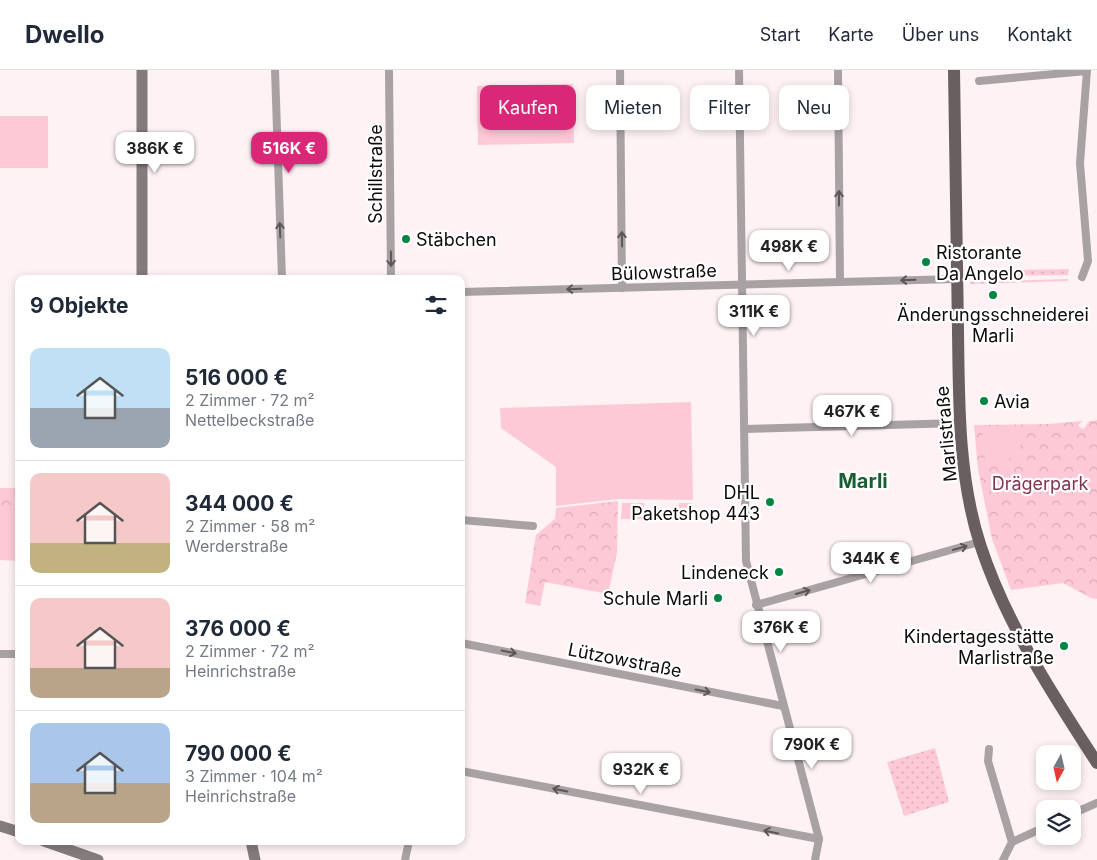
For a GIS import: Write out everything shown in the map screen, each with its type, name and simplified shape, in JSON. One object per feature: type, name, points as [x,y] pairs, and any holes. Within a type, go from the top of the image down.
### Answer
[{"type":"main road","name":"Marlistraße","points":[[954,70],[960,423],[965,472],[979,542],[1006,611],[1023,644],[1097,763]]},
{"type":"street","points":[[142,70],[142,275]]},
{"type":"street","points":[[275,70],[282,275]]},
{"type":"street","name":"Schillstraße","points":[[390,70],[391,275]]},
{"type":"street","points":[[620,70],[622,288]]},
{"type":"street","points":[[739,70],[746,561],[756,605],[819,839],[815,860]]},
{"type":"street","points":[[838,70],[840,282]]},
{"type":"street","points":[[979,81],[1087,70],[1080,163],[1088,261],[1082,277]]},
{"type":"street","name":"Bülowstraße","points":[[465,292],[957,279]]},
{"type":"street","points":[[744,429],[960,423]]},
{"type":"street","points":[[465,520],[533,526]]},
{"type":"street","points":[[756,605],[979,542]]},
{"type":"street","name":"Lützowstraße","points":[[465,643],[783,706]]},
{"type":"street","points":[[0,654],[15,654]]},
{"type":"street","points":[[989,749],[988,761],[1012,842]]},
{"type":"street","points":[[465,772],[819,839]]},
{"type":"street","points":[[1081,810],[1097,803]]},
{"type":"street","points":[[0,826],[15,831]]},
{"type":"street","points":[[1003,860],[1012,842],[1036,831]]},
{"type":"street","points":[[55,845],[98,860]]},
{"type":"street","points":[[252,845],[255,860]]},
{"type":"street","points":[[405,860],[407,845]]},
{"type":"green space","points":[[573,84],[573,85],[525,85]]},
{"type":"green space","points":[[477,86],[480,86],[480,130],[574,130],[574,143],[478,145]]},
{"type":"green space","points":[[0,116],[48,116],[48,168],[0,168]]},
{"type":"green space","points":[[1069,269],[1068,275],[970,276],[970,271]]},
{"type":"green space","points":[[1068,279],[1068,281],[970,284],[970,282]]},
{"type":"green space","points":[[691,402],[693,500],[618,499],[556,506],[556,467],[501,428],[500,408]]},
{"type":"green space","name":"Drägerpark","points":[[1097,420],[1097,599],[1091,598],[1063,583],[1011,590],[992,539],[978,469],[974,425],[1048,424],[1082,421],[1078,426],[1084,429],[1089,421]]},
{"type":"green space","points":[[1021,427],[1020,451],[1007,460],[985,464],[982,428]]},
{"type":"green space","points":[[0,488],[15,488],[15,561],[0,560]]},
{"type":"green space","points":[[618,501],[617,553],[608,594],[545,582],[540,606],[525,603],[536,535],[555,519],[556,508]]},
{"type":"green space","points":[[622,503],[644,503],[644,519],[621,519]]},
{"type":"green space","points":[[679,503],[692,503],[692,519],[679,519]]},
{"type":"green space","points":[[0,511],[15,511],[15,553],[0,552]]},
{"type":"green space","points":[[935,748],[949,802],[904,816],[887,762]]},
{"type":"place","name":"Stäbchen","points":[[406,239]]},
{"type":"place","name":"Ristorante Da Angelo","points":[[926,262]]},
{"type":"place","name":"Änderungsschneiderei Marli","points":[[993,295]]},
{"type":"place","name":"Avia","points":[[984,401]]},
{"type":"place","name":"DHL Paketshop 443","points":[[770,502]]},
{"type":"place","name":"Lindeneck","points":[[779,572]]},
{"type":"place","name":"Schule Marli","points":[[718,598]]},
{"type":"place","name":"Kindertagesstätte Marlistraße","points":[[1064,646]]},
{"type":"district","name":"Marli","points":[[863,481]]}]
